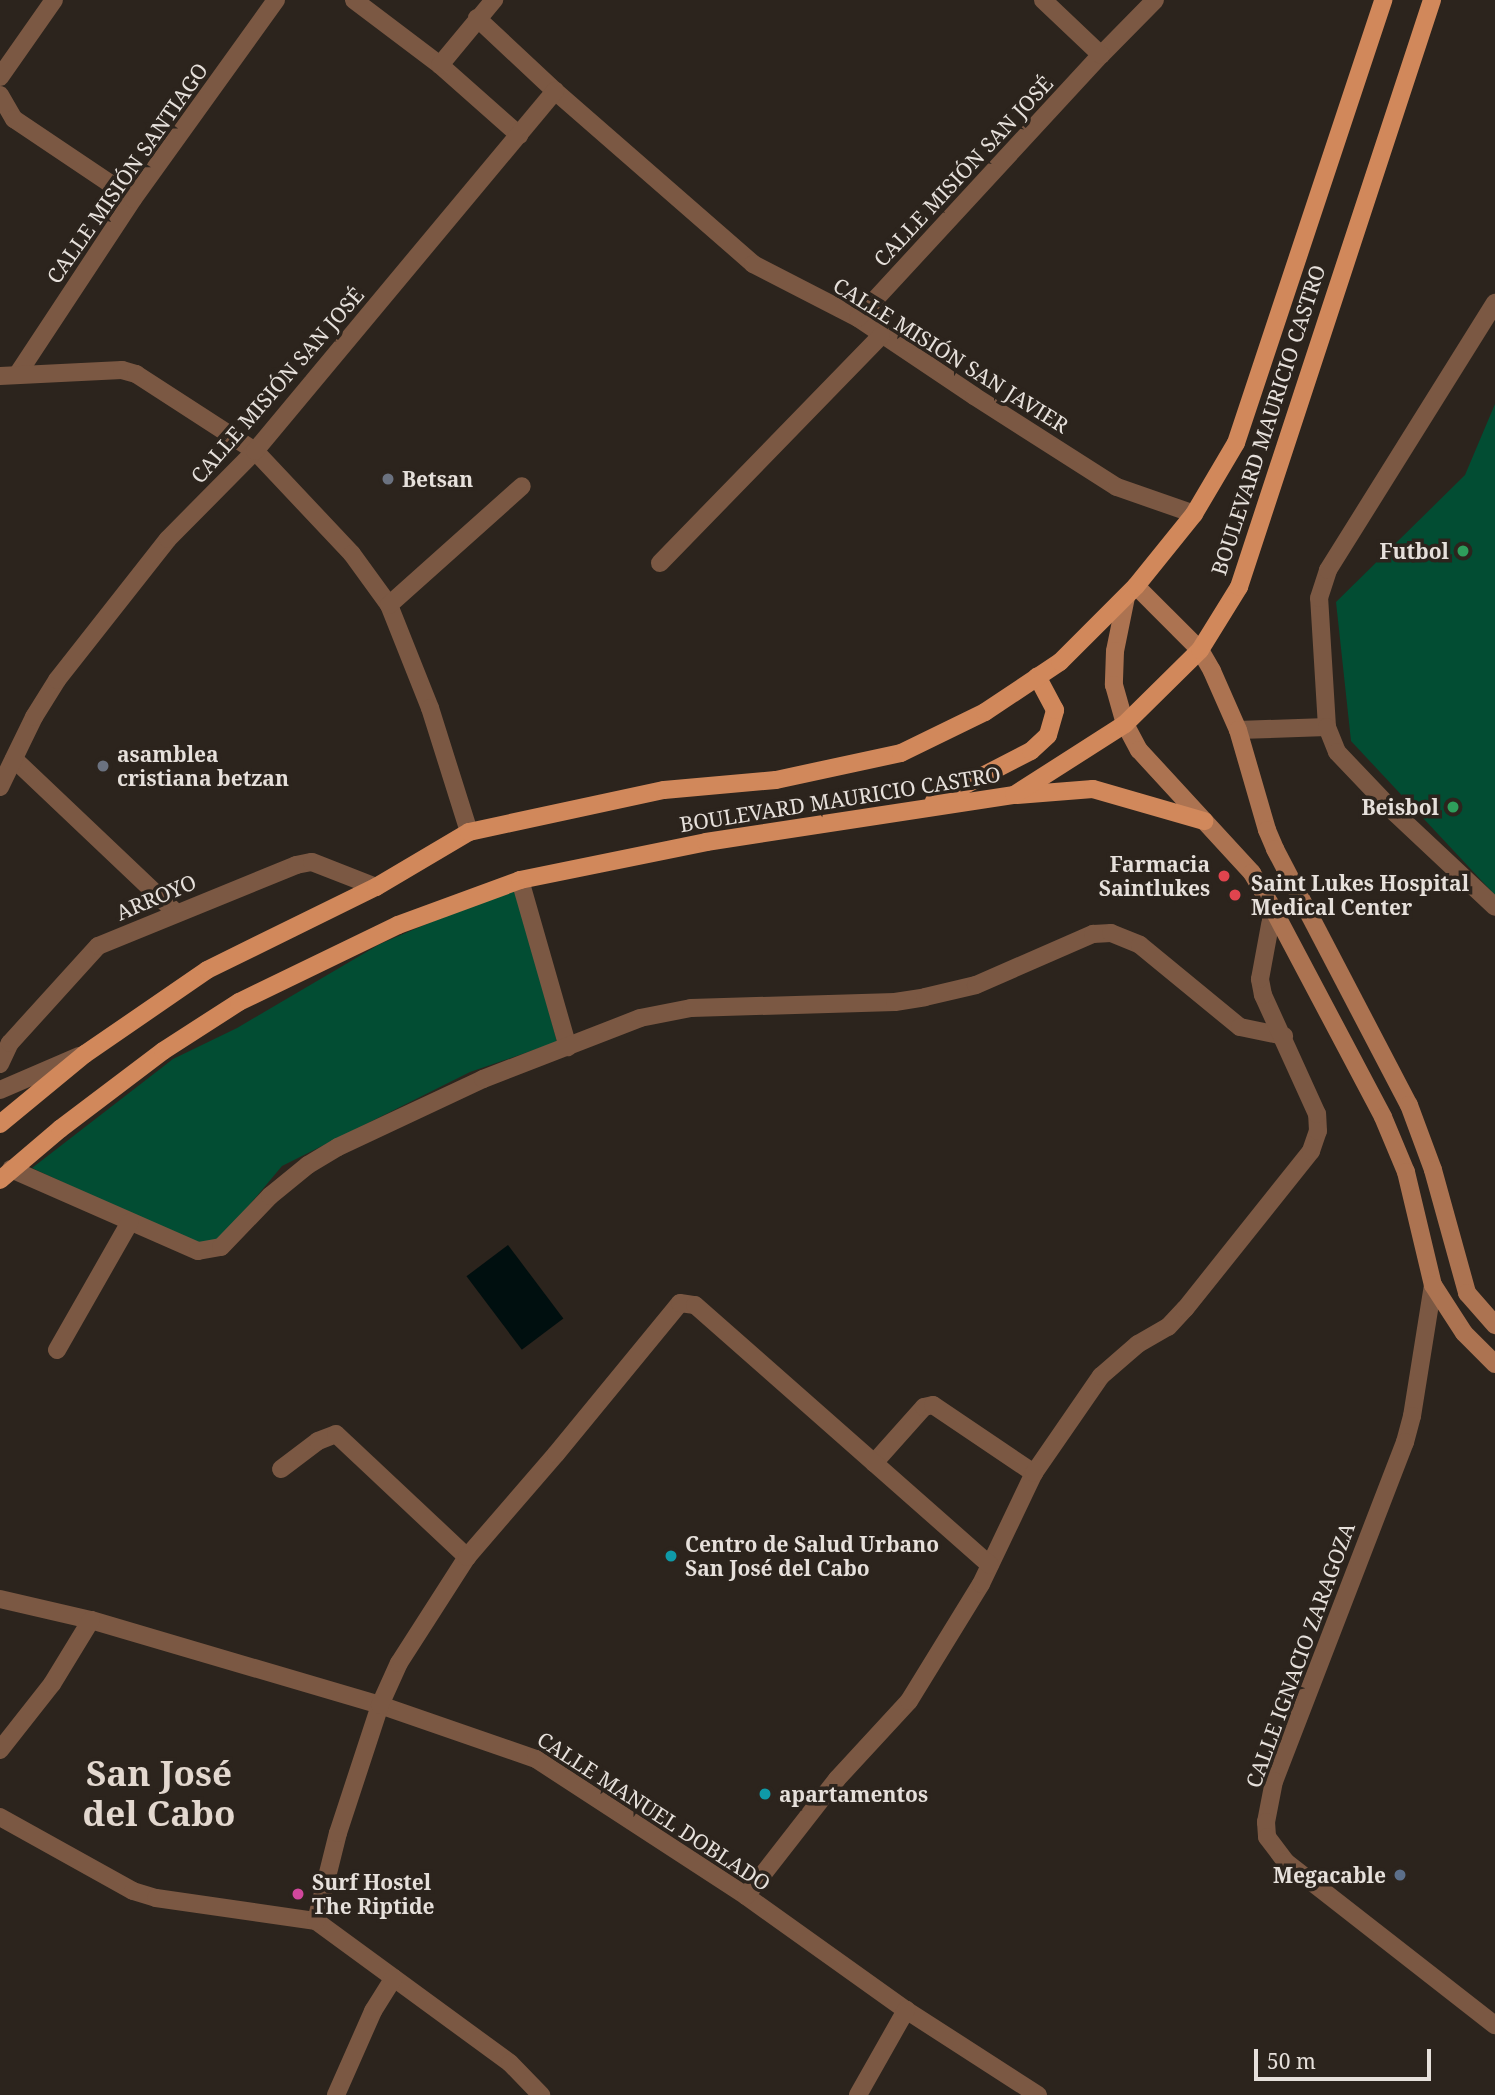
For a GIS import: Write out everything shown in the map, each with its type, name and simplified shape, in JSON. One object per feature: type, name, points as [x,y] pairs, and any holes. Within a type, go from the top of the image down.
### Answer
[{"type":"main road","name":"BOULEVARD MAURICIO CASTRO","points":[[0,1124],[85,1054],[207,970],[376,887],[469,832],[664,790],[776,780],[901,753],[985,712],[1060,662],[1131,592],[1194,513],[1236,443],[1383,0]]},
{"type":"main road","name":"BOULEVARD MAURICIO CASTRO","points":[[6,1174],[163,1051],[239,1003],[398,925],[520,880],[706,842],[1014,795],[1125,724],[1199,649],[1238,587],[1261,526],[1279,457],[1432,0]]},
{"type":"main road","points":[[1495,1325],[1467,1293],[1433,1170],[1409,1105],[1266,830],[1238,730],[1199,649],[1131,592],[1115,651],[1114,685],[1125,724],[1139,750],[1252,873],[1273,909],[1383,1117],[1406,1171],[1433,1285],[1464,1333],[1495,1364]]},
{"type":"main road","points":[[911,811],[1031,751],[1048,735],[1055,710],[1037,676]]},
{"type":"main road","points":[[1014,795],[1093,789],[1204,821]]},
{"type":"street","points":[[0,77],[54,0]]},
{"type":"street","name":"CALLE MISIÓN SANTIAGO","points":[[9,375],[276,0]]},
{"type":"street","points":[[354,0],[440,65],[519,135]]},
{"type":"street","points":[[440,65],[494,0]]},
{"type":"street","points":[[1043,0],[1101,55]]},
{"type":"street","name":"CALLE MISIÓN SAN JOSÉ","points":[[858,318],[1101,55],[1156,0]]},
{"type":"street","name":"CALLE MISIÓN SAN JAVIER","points":[[478,18],[555,91],[753,264],[858,318],[881,336],[1117,487],[1194,513]]},
{"type":"street","name":"CALLE MISIÓN SAN JOSÉ","points":[[0,787],[57,680],[168,539],[255,451],[555,91]]},
{"type":"street","points":[[0,96],[14,119],[133,199]]},
{"type":"street","points":[[1495,303],[1328,570],[1319,598],[1327,727],[1337,752],[1395,813],[1495,907]]},
{"type":"street","points":[[660,563],[881,336]]},
{"type":"street","points":[[9,375],[122,370],[136,374],[255,451],[352,554],[389,605],[430,708],[469,832]]},
{"type":"street","points":[[389,605],[522,486]]},
{"type":"street","points":[[1238,730],[1327,727]]},
{"type":"street","points":[[14,759],[175,912]]},
{"type":"street","name":"ARROYO","points":[[0,1064],[9,1043],[98,946],[175,912],[296,865],[312,862],[376,887]]},
{"type":"street","points":[[520,880],[568,1047]]},
{"type":"street","points":[[746,1896],[837,1779],[909,1701],[990,1565],[1034,1473],[1101,1376],[1138,1344],[1168,1327],[1185,1309],[1311,1151],[1318,1131],[1317,1114],[1264,995],[1260,979],[1273,909]]},
{"type":"street","points":[[6,1174],[198,1251],[221,1247],[270,1196],[308,1165],[338,1147],[483,1079],[640,1018],[691,1007],[895,1002],[925,998],[976,985],[1093,934],[1111,933],[1140,945],[1240,1027],[1284,1036]]},
{"type":"street","points":[[0,1090],[85,1054]]},
{"type":"street","points":[[57,1350],[130,1222]]},
{"type":"street","name":"CALLE IGNACIO ZARAGOZA","points":[[1433,1285],[1412,1416],[1405,1442],[1274,1781],[1266,1830],[1273,1848],[1286,1862],[1495,2025]]},
{"type":"street","points":[[316,1921],[338,1833],[380,1705],[399,1663],[467,1557],[556,1454],[672,1310],[686,1302],[695,1305],[990,1565]]},
{"type":"street","points":[[874,1463],[924,1407],[933,1405],[1034,1473]]},
{"type":"street","points":[[281,1469],[318,1441],[336,1434],[467,1557]]},
{"type":"street","name":"CALLE MANUEL DOBLADO","points":[[0,1599],[91,1620],[380,1705],[536,1759],[746,1896],[906,2010],[1038,2095]]},
{"type":"street","points":[[0,1750],[52,1684],[91,1620]]},
{"type":"street","points":[[0,1817],[133,1891],[156,1898],[316,1921],[510,2063],[541,2095]]},
{"type":"street","points":[[336,2095],[373,2011],[394,1978]]},
{"type":"street","points":[[858,2095],[906,2010]]},
{"type":"green space","points":[[1495,404],[1495,895],[1351,741],[1336,602],[1465,475]]},
{"type":"green space","points":[[515,886],[557,1042],[470,1072],[282,1166],[220,1240],[198,1245],[32,1168],[173,1059],[237,1028],[380,944]]},
{"type":"shaded area","points":[[508,1245],[563,1318],[522,1350],[466,1276]]},
{"type":"place","name":"Betsan","points":[[388,479]]},
{"type":"place","name":"Futbol","points":[[1463,551]]},
{"type":"place","name":"asamblea cristiana betzan","points":[[103,766]]},
{"type":"place","name":"Beisbol","points":[[1453,807]]},
{"type":"place","name":"Farmacia Saintlukes","points":[[1224,876]]},
{"type":"place","name":"Saint Lukes Hospital Medical Center","points":[[1235,895]]},
{"type":"place","name":"Centro de Salud Urbano San José del Cabo","points":[[671,1556]]},
{"type":"place","name":"apartamentos","points":[[765,1794]]},
{"type":"place","name":"Megacable","points":[[1400,1875]]},
{"type":"place","name":"Surf Hostel The Riptide","points":[[298,1894]]},
{"type":"district","name":"San José del Cabo","points":[[159,1793]]}]
